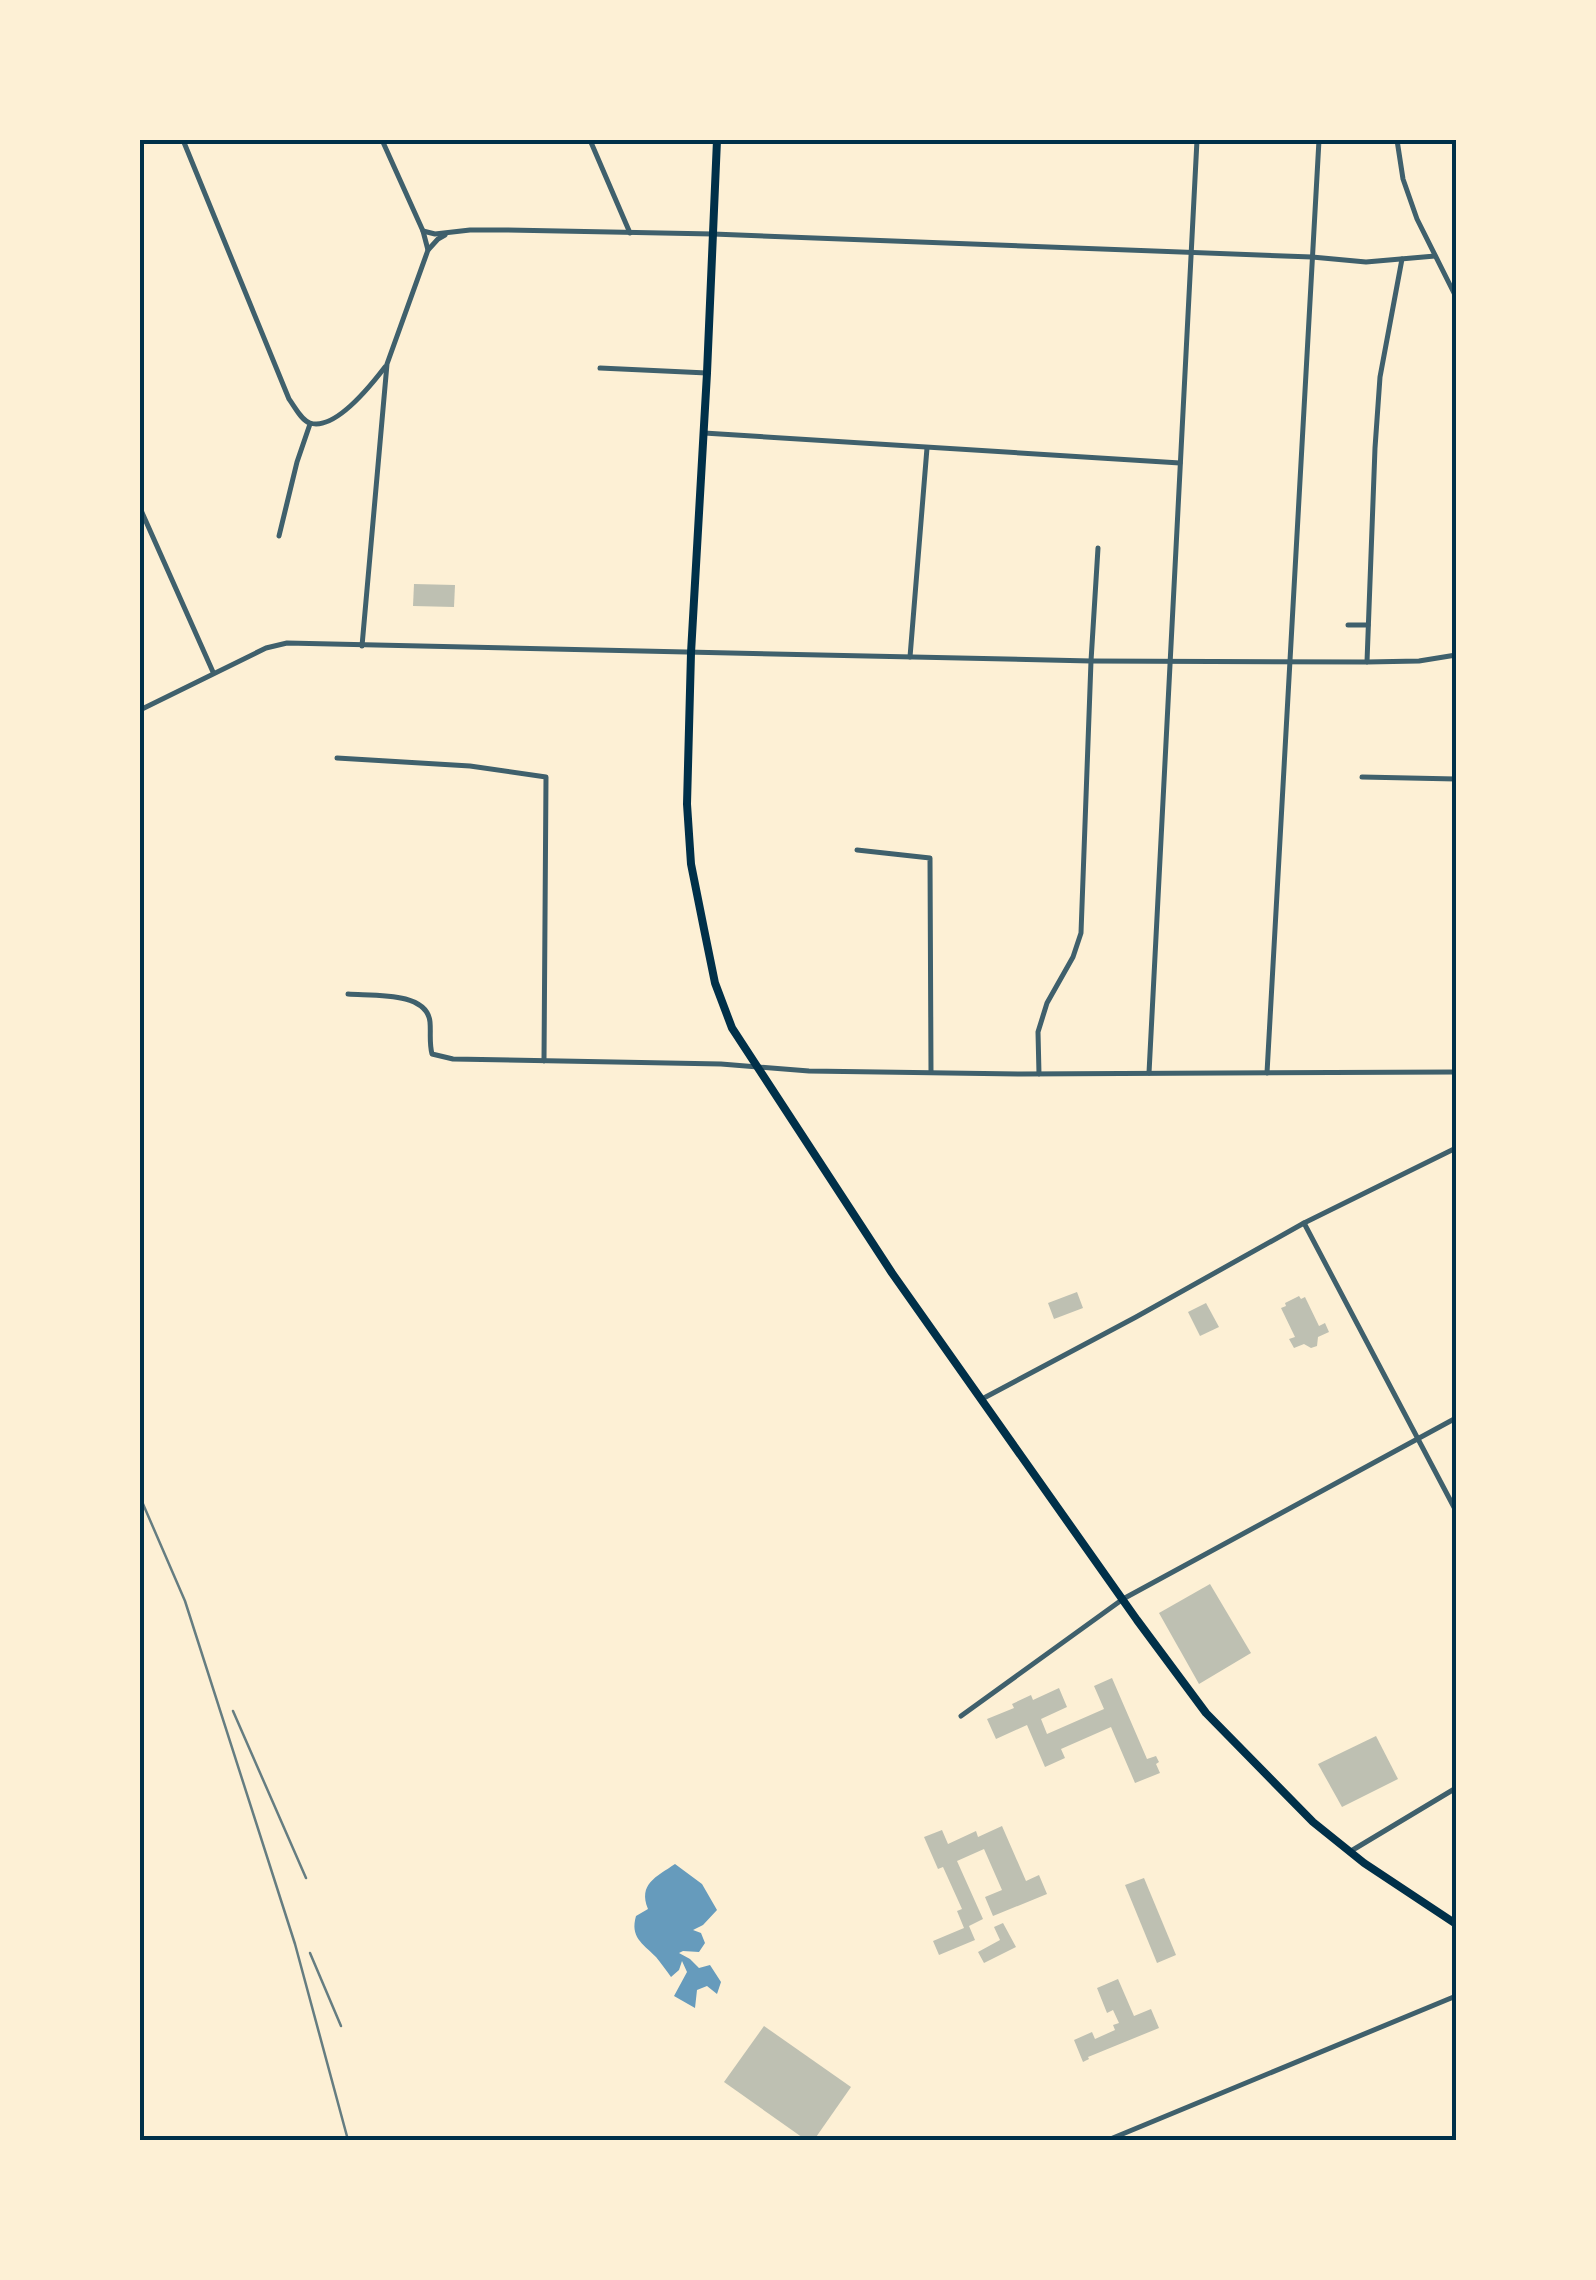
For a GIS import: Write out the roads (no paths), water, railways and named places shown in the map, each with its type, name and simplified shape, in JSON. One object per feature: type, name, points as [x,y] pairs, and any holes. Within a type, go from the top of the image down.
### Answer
[{"type":"main road","points":[[717,140],[687,804],[692,864],[715,983],[732,1028],[892,1273],[1206,1713],[1313,1822],[1456,1924]]},
{"type":"street","points":[[183,140],[290,399],[305,422],[328,422],[368,390],[387,364]]},
{"type":"street","points":[[382,140],[428,250]]},
{"type":"street","points":[[590,140],[630,233]]},
{"type":"street","points":[[1149,1073],[1197,140]]},
{"type":"street","points":[[1267,1073],[1318,140]]},
{"type":"street","points":[[1396,140],[1403,179],[1418,219],[1456,297]]},
{"type":"street","points":[[423,231],[713,234],[1366,262],[1435,256]]},
{"type":"street","points":[[362,646],[387,364],[428,250],[438,238],[451,233]]},
{"type":"street","points":[[1367,662],[1380,377],[1402,259]]},
{"type":"street","points":[[600,368],[708,373]]},
{"type":"street","points":[[368,390],[384,401]]},
{"type":"street","points":[[280,536],[310,423]]},
{"type":"street","points":[[704,433],[1180,463]]},
{"type":"street","points":[[910,657],[927,448]]},
{"type":"street","points":[[140,508],[213,672]]},
{"type":"street","points":[[1039,1074],[1038,1032],[1042,1017],[1081,933],[1090,661],[1098,548]]},
{"type":"street","points":[[1348,625],[1368,625]]},
{"type":"street","points":[[140,710],[266,648],[288,643],[1090,661],[1367,662],[1419,661],[1456,655]]},
{"type":"street","points":[[337,758],[470,766],[546,777],[544,1060]]},
{"type":"street","points":[[1456,779],[1362,777],[1456,779]]},
{"type":"street","points":[[858,850],[930,858],[931,1072]]},
{"type":"street","points":[[348,994],[412,999],[424,1006],[430,1020],[432,1054],[441,1058],[1039,1074],[1456,1072]]},
{"type":"street","points":[[980,1400],[1304,1223],[1456,1148]]},
{"type":"street","points":[[1304,1223],[1456,1511]]},
{"type":"street","points":[[961,1716],[1122,1599],[1456,1418]]},
{"type":"street","points":[[1351,1852],[1456,1788]]},
{"type":"street","points":[[1108,2140],[1456,1996]]},
{"type":"water","points":[[675,1864],[702,1884],[717,1910],[693,1930],[701,1933],[705,1943],[699,1952],[679,1953],[699,1968],[710,1965],[721,1982],[717,1994],[707,1986],[697,1990],[695,2008],[674,1996],[687,1972],[682,1961],[671,1977],[635,1929],[636,1916],[648,1909],[647,1887]]},
{"type":"railway","points":[[140,1497],[185,1601],[295,1944],[348,2140]]},
{"type":"railway","points":[[233,1711],[306,1878]]},
{"type":"railway","points":[[310,1953],[341,2026]]}]
